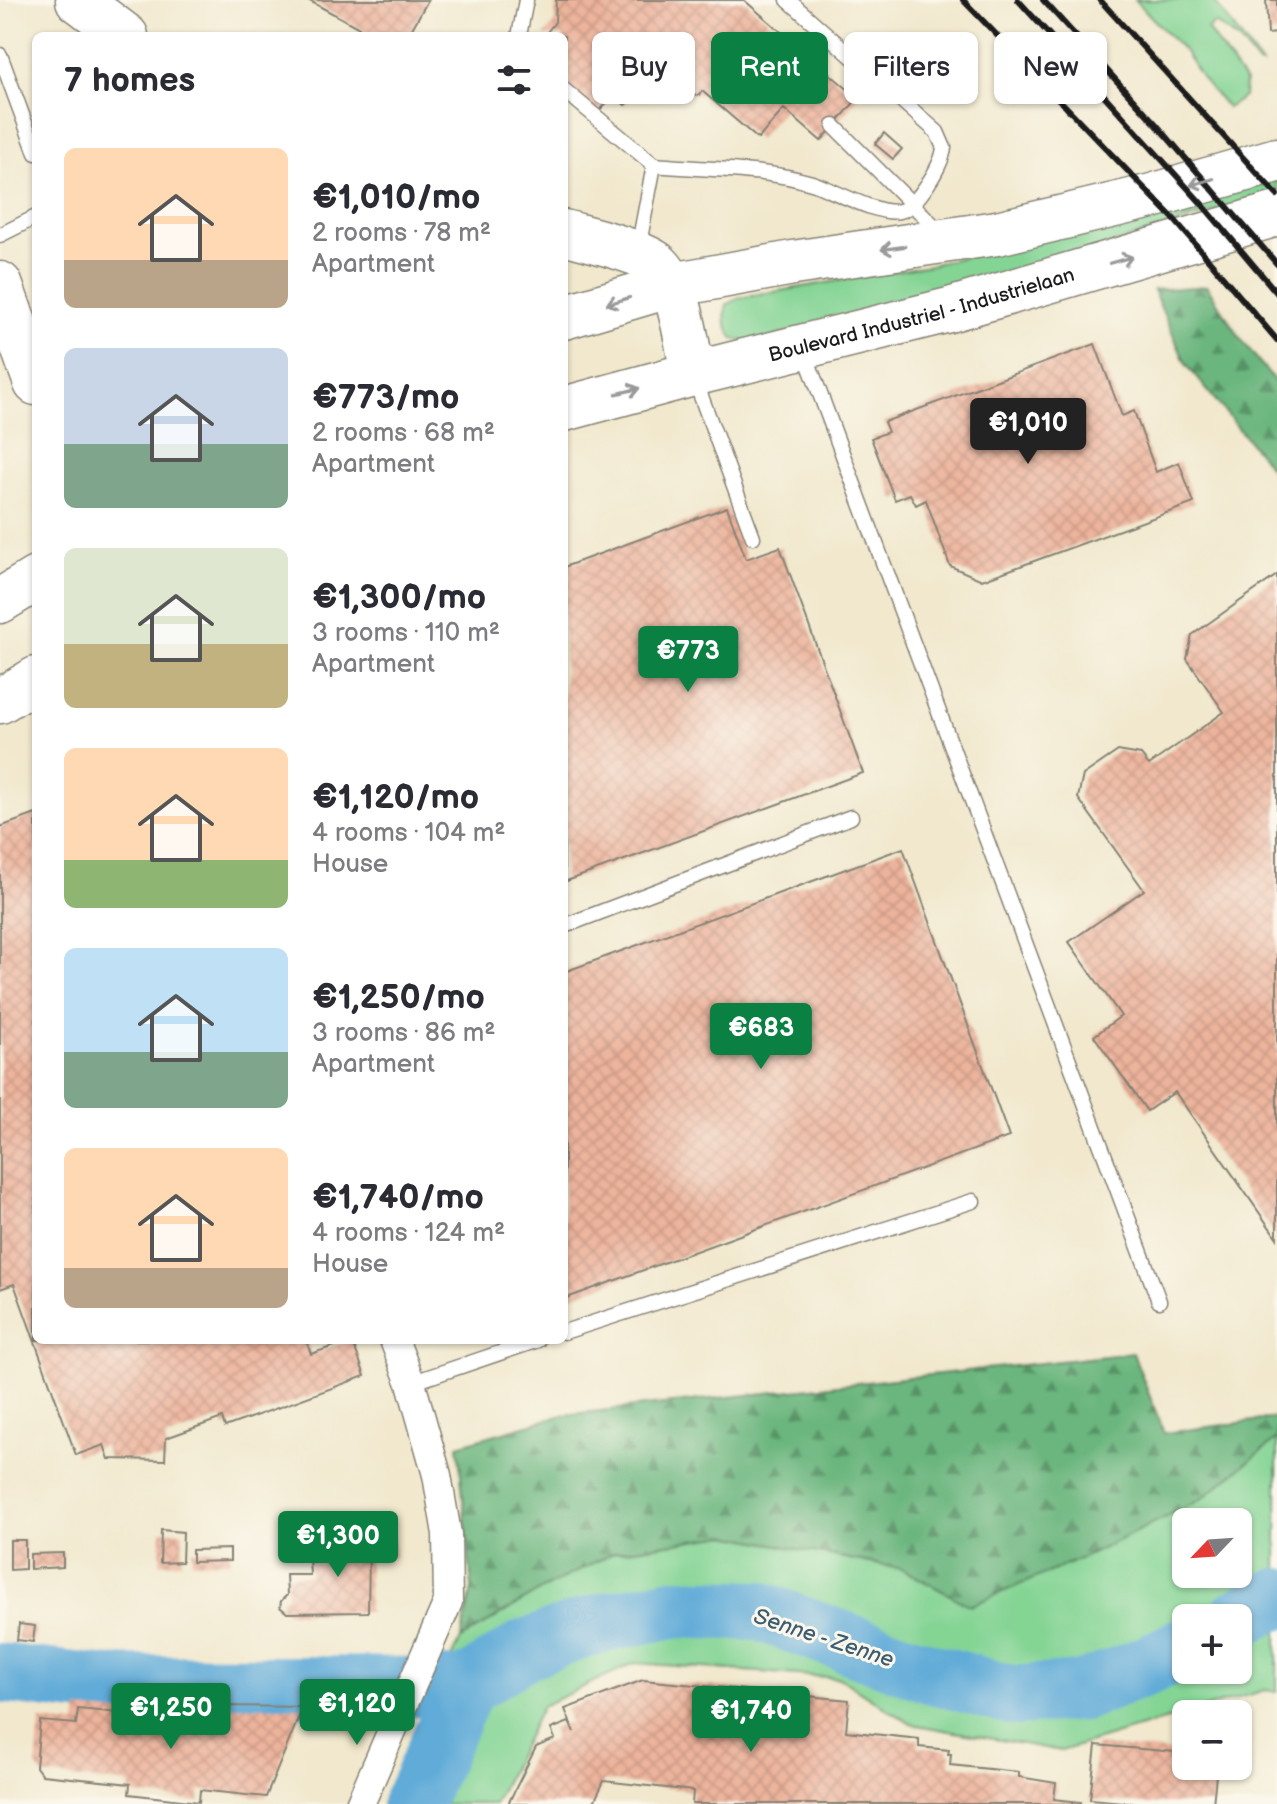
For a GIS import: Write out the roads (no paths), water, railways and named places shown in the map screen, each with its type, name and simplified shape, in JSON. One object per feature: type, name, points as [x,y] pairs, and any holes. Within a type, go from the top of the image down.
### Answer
[{"type":"main road","points":[[78,0],[121,32]]},
{"type":"main road","points":[[568,316],[672,285],[793,263],[997,233],[1136,200],[1277,160]]},
{"type":"main road","name":"Boulevard Industriel - Industrielaan","points":[[568,408],[949,310],[1277,214]]},
{"type":"main road","points":[[568,233],[657,263],[672,285],[693,374]]},
{"type":"main road","points":[[0,284],[32,372]]},
{"type":"main road","points":[[0,601],[32,581]]},
{"type":"main road","points":[[0,701],[32,681]]},
{"type":"street","points":[[360,1804],[448,1602],[447,1534],[437,1475],[411,1383],[396,1344]]},
{"type":"lane","points":[[520,32],[526,0]]},
{"type":"lane","points":[[568,93],[654,165],[781,175],[889,211],[901,211],[912,205],[937,169],[943,153],[940,137],[788,0]]},
{"type":"lane","points":[[0,55],[32,142]]},
{"type":"lane","points":[[834,126],[948,240]]},
{"type":"lane","points":[[637,255],[654,165]]},
{"type":"lane","points":[[0,235],[32,223]]},
{"type":"lane","points":[[802,347],[1159,1301]]},
{"type":"lane","points":[[693,374],[753,537]]},
{"type":"lane","points":[[568,924],[851,817]]},
{"type":"lane","points":[[568,1331],[973,1201]]},
{"type":"lane","points":[[411,1383],[526,1344]]},
{"type":"waterway","name":"Senne - Zenne","points":[[1252,1611],[1277,1598]]},
{"type":"waterway","name":"Senne - Zenne","points":[[0,1673],[101,1685],[465,1687],[526,1649],[594,1625],[672,1608],[760,1611],[930,1673],[1013,1696],[1083,1691],[1172,1653]]},
{"type":"waterway","name":"Senne - Zenne","points":[[412,1804],[465,1687]]},
{"type":"railway","points":[[963,0],[1173,218],[1277,340]]},
{"type":"railway","points":[[1018,0],[1202,204],[1277,293]]},
{"type":"railway","points":[[1043,0],[1277,264]]},
{"type":"railway","points":[[1100,0],[1277,195]]}]
